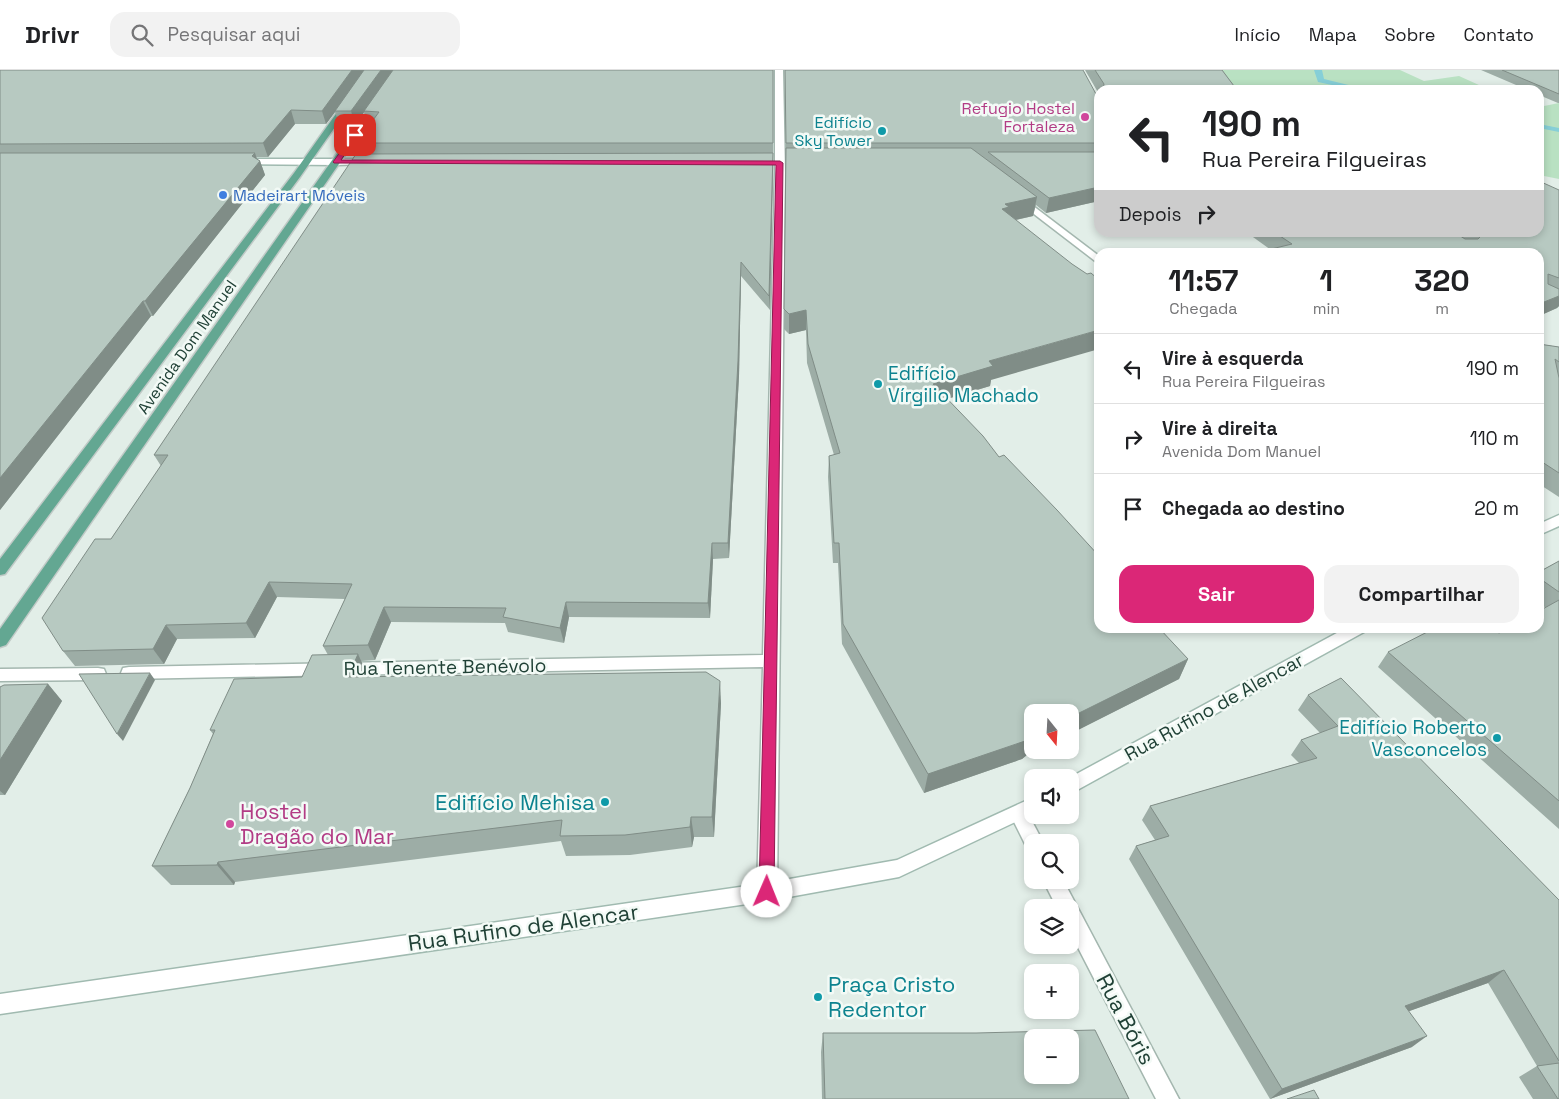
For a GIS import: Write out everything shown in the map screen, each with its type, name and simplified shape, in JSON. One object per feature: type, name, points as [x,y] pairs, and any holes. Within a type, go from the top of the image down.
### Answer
[{"type":"main road","name":"Avenida Dom Manuel","points":[[0,570],[306,162],[371,70]]},
{"type":"main road","name":"Avenida Dom Manuel","points":[[0,641],[400,70]]},
{"type":"street","points":[[767,892],[779,70]]},
{"type":"street","points":[[229,162],[379,162]]},
{"type":"street","points":[[1013,194],[1094,257]]},
{"type":"street","points":[[1544,528],[1559,520]]},
{"type":"street","name":"Rua Rufino de Alencar","points":[[1079,781],[1349,633]]},
{"type":"street","name":"Rua Tenente Benévolo","points":[[0,675],[770,661]]},
{"type":"street","name":"Rua Rufino de Alencar","points":[[0,1004],[767,892],[900,868],[1024,811]]},
{"type":"street","name":"Rua Bóris","points":[[1079,929],[1168,1099]]},
{"type":"green space","points":[[1208,70],[1400,70],[1424,81],[1459,76],[1479,85],[1220,85]]},
{"type":"green space","points":[[1559,103],[1559,179],[1544,176],[1544,106]]},
{"type":"building","points":[[0,70],[352,70],[322,111],[291,110],[263,143],[0,144]]},
{"type":"building","points":[[364,70],[381,70],[351,111],[335,111]]},
{"type":"building","points":[[393,70],[773,70],[773,143],[362,143],[366,137],[362,135],[379,112],[364,111]]},
{"type":"building","points":[[785,70],[1083,70],[1094,90],[1094,143],[786,143]]},
{"type":"building","points":[[1095,70],[1222,70],[1233,85],[1104,85]]},
{"type":"building","points":[[1502,70],[1559,70],[1559,94],[1544,88],[1544,85],[1538,85]]},
{"type":"building","points":[[786,148],[971,148],[1037,197],[1005,204],[1009,207],[1002,209],[1072,264],[1087,274],[1091,273],[1094,276],[1094,331],[989,361],[993,366],[933,384],[983,436],[999,457],[1004,455],[1094,551],[1094,633],[1164,633],[1188,659],[1079,713],[1079,704],[1024,704],[1024,741],[928,774],[843,624],[839,543],[834,543],[829,456],[840,453],[808,344],[806,310],[789,314],[784,309]]},
{"type":"building","points":[[988,152],[1094,152],[1094,188],[1049,198]]},
{"type":"building","points":[[0,153],[255,153],[252,156],[260,161],[145,301],[143,301],[0,478]]},
{"type":"building","points":[[773,153],[769,296],[741,262],[738,361],[728,543],[712,543],[708,603],[566,602],[560,628],[503,617],[506,608],[384,607],[368,645],[323,646],[352,584],[269,582],[246,623],[166,625],[153,649],[63,651],[42,618],[95,539],[111,539],[168,455],[154,455],[356,154]]},
{"type":"building","points":[[1544,183],[1559,190],[1559,278],[1548,274],[1548,284],[1559,289],[1559,296],[1544,302],[1544,248],[1276,248],[1292,244],[1282,237],[1462,237],[1465,239],[1478,239],[1480,237],[1544,237]]},
{"type":"building","points":[[1544,345],[1559,347],[1559,362],[1555,359],[1559,378],[1559,473],[1544,463]]},
{"type":"building","points":[[1559,561],[1559,592],[1544,582],[1544,569]]},
{"type":"building","points":[[1559,600],[1559,801],[1388,652],[1425,633],[1544,633],[1544,608]]},
{"type":"building","points":[[358,654],[348,677],[706,672],[720,681],[712,817],[691,817],[690,827],[625,835],[560,836],[562,820],[218,862],[217,865],[152,866],[190,788],[215,730],[210,730],[234,679],[302,677],[312,655]]},
{"type":"building","points":[[150,673],[117,734],[79,674]]},
{"type":"building","points":[[1341,678],[1559,900],[1559,1061],[1504,970],[1405,1006],[1427,1036],[1282,1089],[1136,846],[1169,836],[1150,806],[1317,758],[1301,740],[1338,726],[1308,695]]},
{"type":"building","points":[[48,684],[0,760],[0,687],[4,685]]},
{"type":"building","points":[[1079,1030],[1095,1030],[1129,1099],[825,1099],[823,1033],[1024,1032],[1024,1084],[1079,1084]]},
{"type":"building","points":[[1559,1063],[1559,1099],[1558,1099],[1537,1066]]},
{"type":"building","points":[[1314,1090],[1319,1099],[1287,1099]]},
{"type":"waterway","points":[[1318,70],[1321,80],[1343,85]]},
{"type":"waterway","points":[[1544,127],[1559,130]]},
{"type":"place","name":"Refugio Hostel Fortaleza","points":[[1085,117]]},
{"type":"place","name":"Edifício Sky Tower","points":[[882,131]]},
{"type":"place","name":"Madeirart Móveis","points":[[223,195]]},
{"type":"place","name":"Edifício Vírgilio Machado","points":[[878,384]]},
{"type":"place","name":"Edifício Roberto Vasconcelos","points":[[1497,738]]},
{"type":"place","name":"Edifício Mehisa","points":[[605,802]]},
{"type":"place","name":"Hostel Dragão do Mar","points":[[230,824]]},
{"type":"place","name":"Praça Cristo Redentor","points":[[818,997]]},
{"type":"route","points":[[355,135],[336,162],[780,163],[767,892]]}]
